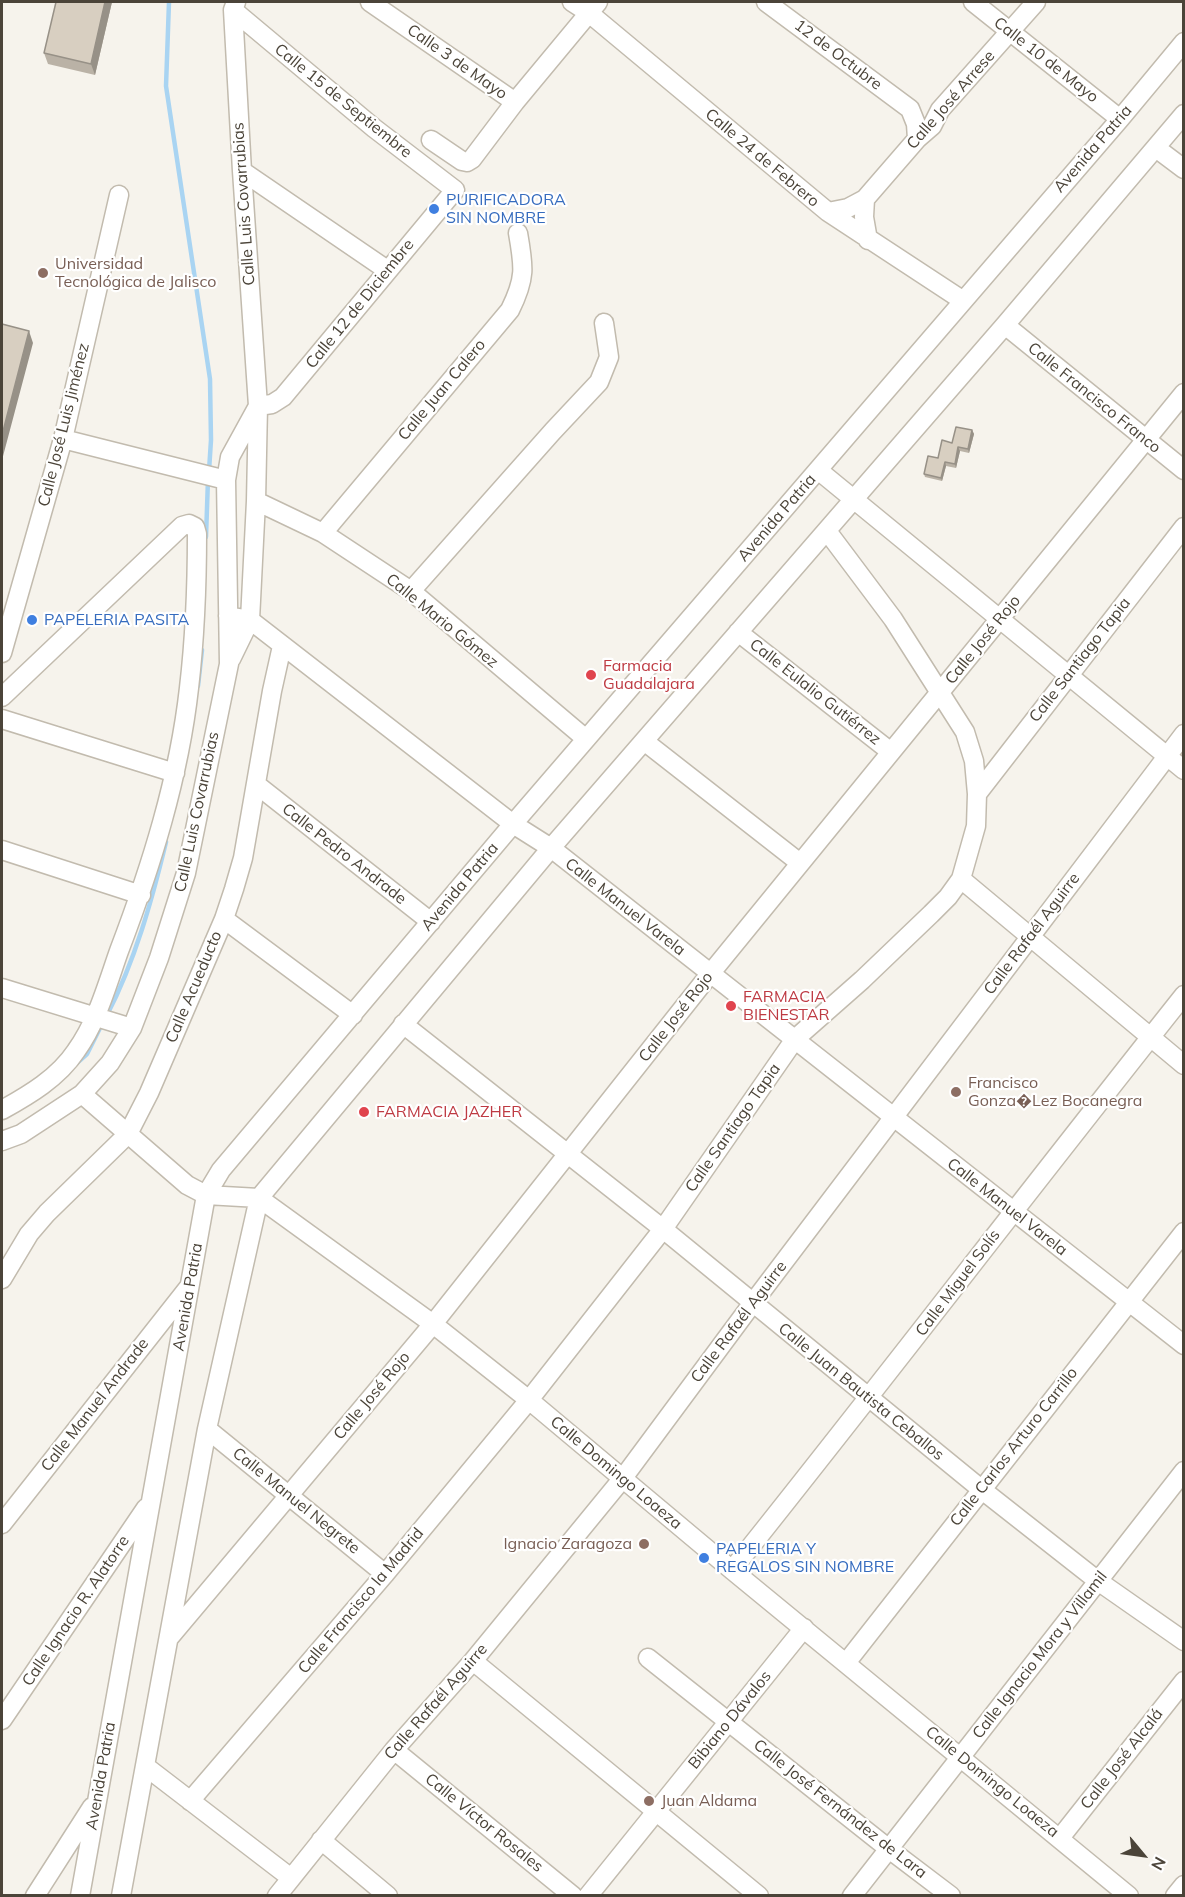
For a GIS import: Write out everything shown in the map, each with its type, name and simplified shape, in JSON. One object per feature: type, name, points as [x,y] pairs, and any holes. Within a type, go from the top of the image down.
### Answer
[{"type":"street","name":"Calle 3 de Mayo","points":[[370,2],[515,102]]},
{"type":"street","name":"Calle 24 de Febrero","points":[[572,2],[594,7],[828,213],[962,300]]},
{"type":"street","name":"12 de Octubre","points":[[766,2],[910,109]]},
{"type":"street","name":"Calle 10 de Mayo","points":[[973,2],[1120,119]]},
{"type":"street","name":"Calle José Arrese","points":[[828,213],[866,199],[917,139],[932,126],[940,110],[1036,2]]},
{"type":"street","name":"Calle Luis Covarrubias","points":[[229,663],[250,620],[258,406],[242,171],[234,6]]},
{"type":"street","name":"Calle 15 de Septiembre","points":[[234,6],[374,128],[454,190]]},
{"type":"street","points":[[431,140],[462,161],[467,162],[472,159],[515,102],[594,7]]},
{"type":"street","name":"Avenida Patria","points":[[80,1896],[206,1195],[221,1170],[513,824],[1184,42]]},
{"type":"street","points":[[917,139],[916,124],[910,109],[940,110]]},
{"type":"street","points":[[121,1896],[207,1429],[259,1198],[551,848],[1005,325],[1184,114]]},
{"type":"street","points":[[1156,148],[1184,169]]},
{"type":"street","points":[[242,171],[387,270]]},
{"type":"street","name":"Calle 12 de Diciembre","points":[[258,406],[272,404],[283,398],[454,190]]},
{"type":"street","name":"Calle José Luis Jiménez","points":[[2,653],[63,439],[119,195]]},
{"type":"street","points":[[866,199],[864,217],[868,240]]},
{"type":"street","name":"Calle Juan Calero","points":[[323,533],[510,310],[519,291],[524,270],[518,233]]},
{"type":"street","points":[[411,591],[599,382],[609,357],[603,323]]},
{"type":"street","name":"Calle Francisco Franco","points":[[1005,325],[1184,470]]},
{"type":"street","name":"Calle José Rojo","points":[[168,1640],[433,1324],[710,974],[1184,393]]},
{"type":"street","name":"Calle Luis Covarrubias","points":[[2,1141],[21,1134],[82,1094],[110,1064],[111,1022],[159,958],[186,873],[229,663],[220,479],[258,406]]},
{"type":"street","points":[[63,439],[220,479]]},
{"type":"street","points":[[818,470],[1184,770]]},
{"type":"street","name":"Calle Mario Gómez","points":[[256,501],[323,533],[411,591],[586,739]]},
{"type":"street","points":[[2,697],[182,526],[189,524],[195,527],[197,588],[189,689],[175,773],[141,895],[111,1022],[77,1050],[70,1060],[47,1081],[2,1110]]},
{"type":"street","name":"Calle Santiago Tapia","points":[[977,794],[1184,527]]},
{"type":"street","points":[[827,531],[893,620],[965,732],[974,761],[977,794],[976,826],[961,879],[1184,1065]]},
{"type":"street","name":"Calle Manuel Varela","points":[[228,616],[250,620],[513,824],[551,848],[1184,1345]]},
{"type":"street","name":"Calle Eulalio Gutiérrez","points":[[738,633],[891,752]]},
{"type":"street","name":"Calle Acueducto","points":[[2,1279],[29,1234],[47,1213],[129,1134],[149,1093],[224,919],[243,858],[282,646]]},
{"type":"street","points":[[2,719],[175,773]]},
{"type":"street","name":"Calle Rafaél Aguirre","points":[[277,1896],[394,1750],[473,1661],[623,1478],[1184,734]]},
{"type":"street","points":[[644,741],[800,863]]},
{"type":"street","name":"Calle Pedro Andrade","points":[[257,785],[431,922]]},
{"type":"street","points":[[2,850],[141,895]]},
{"type":"street","name":"Calle Santiago Tapia","points":[[529,1400],[663,1230],[795,1039],[931,914],[948,897],[961,879]]},
{"type":"street","points":[[224,919],[353,1014]]},
{"type":"street","points":[[2,988],[111,1022]]},
{"type":"street","name":"Calle Miguel Solís","points":[[732,1570],[870,1398],[1012,1211],[1184,995]]},
{"type":"street","name":"Calle Juan Bautista Ceballos","points":[[403,1024],[663,1230],[981,1489],[1098,1581],[1184,1641]]},
{"type":"street","points":[[82,1094],[187,1185],[206,1195],[259,1198]]},
{"type":"street","name":"Calle Domingo Loaeza","points":[[259,1198],[433,1324],[529,1400],[1129,1896]]},
{"type":"street","name":"Calle Carlos Arturo Carrillo","points":[[846,1663],[1184,1232]]},
{"type":"street","name":"Calle Manuel Andrade","points":[[2,1524],[190,1286]]},
{"type":"street","name":"Calle Francisco la Madrid","points":[[190,1802],[385,1574],[529,1400]]},
{"type":"street","name":"Calle Manuel Negrete","points":[[207,1429],[385,1574]]},
{"type":"street","name":"Calle Ignacio Mora y Villamil","points":[[852,1896],[1184,1471]]},
{"type":"street","name":"Calle Ignacio R. Alatorre","points":[[2,1720],[151,1501]]},
{"type":"street","name":"Bibiano Dávalos","points":[[588,1896],[804,1628]]},
{"type":"street","name":"Calle José Fernández de Lara","points":[[648,1658],[951,1896]]},
{"type":"street","points":[[473,1661],[759,1896]]},
{"type":"street","name":"Calle José Alcalá","points":[[1060,1838],[1184,1681]]},
{"type":"street","name":"Calle Víctor Rosales","points":[[394,1750],[573,1896]]},
{"type":"street","points":[[145,1766],[291,1878]]},
{"type":"street","points":[[35,1896],[97,1801]]},
{"type":"street","points":[[321,1840],[388,1896]]},
{"type":"street","points":[[1175,1896],[1184,1885]]},
{"type":"building","points":[[56,2],[105,2],[91,64],[44,53]]},
{"type":"building","points":[[2,324],[29,331],[2,435]]},
{"type":"building","points":[[956,427],[972,430],[968,449],[958,447],[955,464],[945,462],[941,478],[924,474],[928,456],[938,458],[942,440],[952,443]]},
{"type":"waterway","points":[[169,2],[166,86],[210,379],[209,471]]},
{"type":"waterway","points":[[206,537],[208,479]]},
{"type":"waterway","points":[[198,686],[202,650]]},
{"type":"waterway","points":[[107,1015],[142,930],[166,842]]},
{"type":"waterway","points":[[77,1063],[87,1054],[103,1022]]},
{"type":"place","name":"PURIFICADORA SIN NOMBRE","points":[[434,209]]},
{"type":"place","name":"Universidad Tecnológica de Jalisco","points":[[43,273]]},
{"type":"place","name":"PAPELERIA PASITA","points":[[32,620]]},
{"type":"place","name":"Farmacia Guadalajara","points":[[591,675]]},
{"type":"place","name":"FARMACIA BIENESTAR","points":[[731,1006]]},
{"type":"place","name":"Francisco Gonza�Lez Bocanegra","points":[[956,1092]]},
{"type":"place","name":"FARMACIA JAZHER","points":[[364,1112]]},
{"type":"place","name":"Ignacio Zaragoza","points":[[644,1544]]},
{"type":"place","name":"PAPELERIA Y REGALOS SIN NOMBRE","points":[[704,1558]]},
{"type":"place","name":"Juan Aldama","points":[[649,1801]]}]
